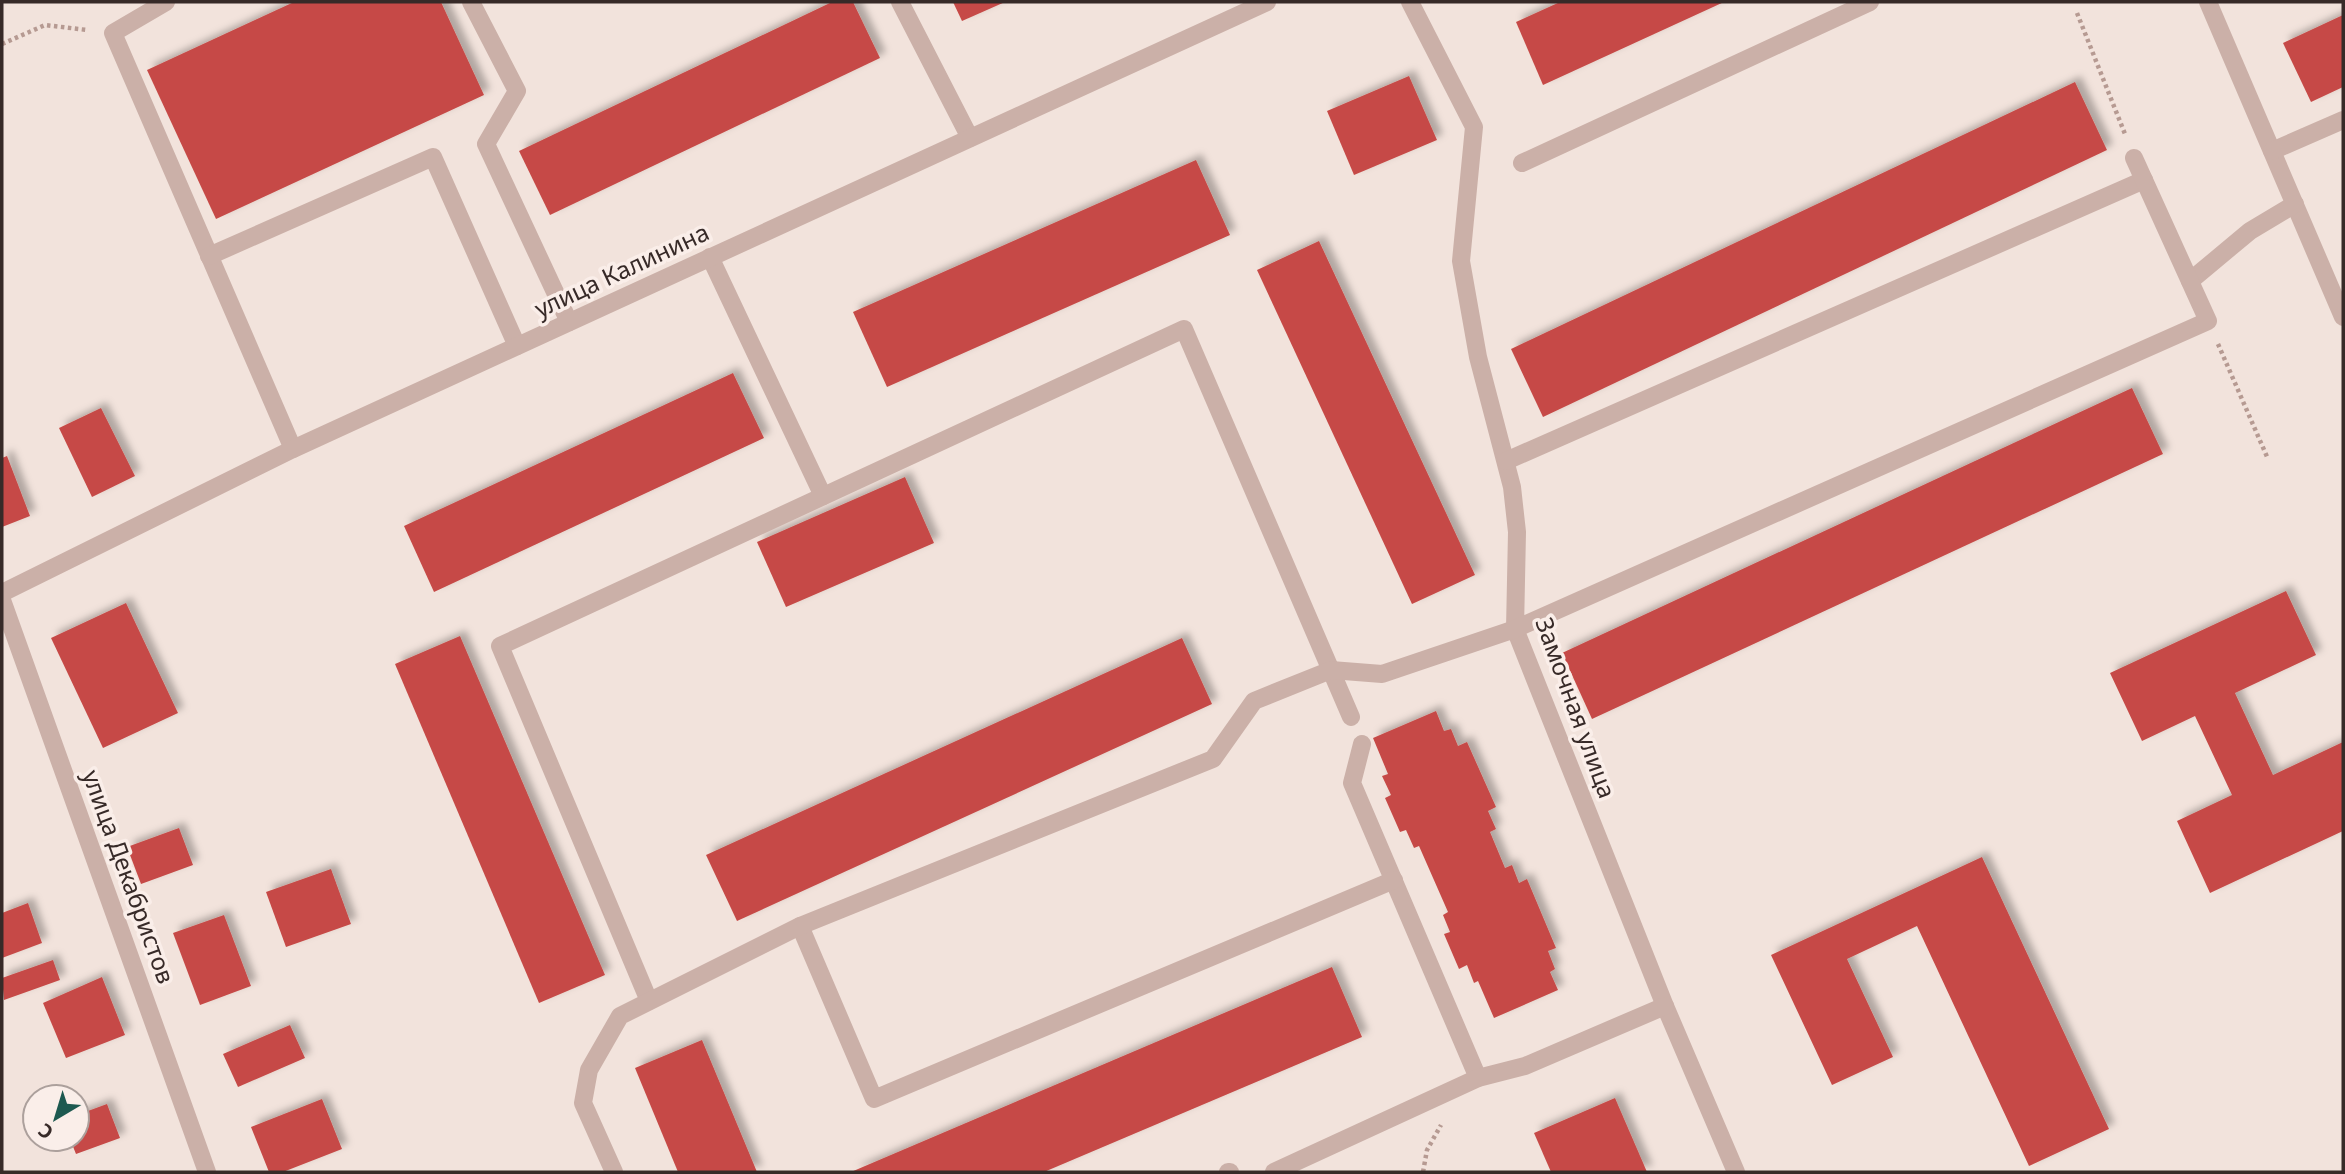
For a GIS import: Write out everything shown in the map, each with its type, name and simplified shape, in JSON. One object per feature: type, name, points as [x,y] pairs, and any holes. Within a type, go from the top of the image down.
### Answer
[{"type":"street","points":[[166,2],[113,33],[293,449]]},
{"type":"street","points":[[471,2],[517,91],[486,144],[569,322]]},
{"type":"street","points":[[901,2],[970,138]]},
{"type":"street","name":"улица Калинина","points":[[2,593],[293,449],[1267,2]]},
{"type":"street","name":"Замочная улица","points":[[1410,2],[1475,127],[1461,261],[1478,357],[1506,461],[1517,532],[1515,629],[1665,1006],[1736,1172]]},
{"type":"street","points":[[1522,163],[1870,2]]},
{"type":"street","points":[[2208,2],[2343,317]]},
{"type":"street","points":[[2272,151],[2343,120]]},
{"type":"street","points":[[209,256],[433,157],[517,346]]},
{"type":"street","points":[[614,1172],[583,1103],[589,1070],[620,1016],[800,926],[1213,759],[1254,701],[1331,670],[1382,674],[1515,629],[2208,321],[2134,158]]},
{"type":"street","points":[[1506,461],[2144,180]]},
{"type":"street","points":[[2190,281],[2250,231],[2295,204]]},
{"type":"street","points":[[710,257],[823,496]]},
{"type":"street","points":[[649,1001],[500,646],[1184,329],[1350,717]]},
{"type":"street","name":"улица Декабристов","points":[[2,600],[207,1172]]},
{"type":"street","points":[[1362,744],[1352,783],[1478,1078]]},
{"type":"street","points":[[800,926],[874,1099],[1394,880]]},
{"type":"street","points":[[1274,1172],[1478,1078],[1525,1066],[1665,1006]]},
{"type":"path","points":[[2077,13],[2134,158]]},
{"type":"path","points":[[2,44],[45,25],[113,33]]},
{"type":"path","points":[[2208,321],[2268,459]]},
{"type":"building","points":[[294,2],[441,2],[484,95],[216,219],[147,70]]},
{"type":"building","points":[[832,2],[853,2],[880,58],[550,215],[519,151]]},
{"type":"building","points":[[953,2],[1005,2],[962,21]]},
{"type":"building","points":[[1560,2],[1724,2],[1543,85],[1516,22]]},
{"type":"building","points":[[2343,15],[2343,87],[2311,102],[2283,43]]},
{"type":"building","points":[[1409,76],[1437,140],[1354,175],[1327,111]]},
{"type":"building","points":[[2075,82],[2107,150],[1543,417],[1511,349]]},
{"type":"building","points":[[1196,160],[1230,235],[887,387],[853,312]]},
{"type":"building","points":[[1319,241],[1475,575],[1412,604],[1257,270]]},
{"type":"building","points":[[733,373],[764,438],[434,592],[404,526]]},
{"type":"building","points":[[2132,388],[2163,454],[1592,719],[1562,653]]},
{"type":"building","points":[[101,408],[135,476],[92,497],[59,428]]},
{"type":"building","points":[[7,456],[30,516],[2,527],[2,458]]},
{"type":"building","points":[[905,477],[934,543],[786,607],[757,542]]},
{"type":"building","points":[[2286,591],[2316,655],[2235,693],[2273,775],[2343,742],[2343,831],[2210,893],[2177,821],[2232,795],[2195,716],[2142,741],[2110,673]]},
{"type":"building","points":[[126,603],[178,713],[103,748],[51,638]]},
{"type":"building","points":[[460,636],[605,975],[539,1003],[395,664]]},
{"type":"building","points":[[1182,638],[1212,704],[737,921],[706,855]]},
{"type":"building","points":[[1436,711],[1444,731],[1451,729],[1458,746],[1467,742],[1496,807],[1488,811],[1496,829],[1490,832],[1505,868],[1512,865],[1519,883],[1527,879],[1556,948],[1548,951],[1555,969],[1550,972],[1558,990],[1494,1018],[1478,981],[1474,983],[1467,965],[1459,969],[1444,934],[1450,932],[1443,915],[1448,912],[1419,846],[1414,848],[1406,830],[1400,832],[1385,798],[1391,795],[1382,776],[1388,774],[1373,738]]},
{"type":"building","points":[[179,828],[193,865],[141,884],[127,847]]},
{"type":"building","points":[[1982,857],[2109,1129],[2029,1166],[1917,926],[1847,959],[1893,1057],[1832,1085],[1771,955]]},
{"type":"building","points":[[331,869],[351,924],[286,947],[266,892]]},
{"type":"building","points":[[28,903],[42,943],[2,958],[2,913]]},
{"type":"building","points":[[224,915],[251,986],[200,1005],[173,933]]},
{"type":"building","points":[[53,960],[60,980],[4,1000],[2,978]]},
{"type":"building","points":[[1332,967],[1362,1037],[1044,1172],[851,1172]]},
{"type":"building","points":[[102,977],[125,1035],[66,1058],[43,1003]]},
{"type":"building","points":[[290,1025],[305,1058],[238,1087],[223,1054]]},
{"type":"building","points":[[702,1040],[757,1172],[678,1172],[635,1068]]},
{"type":"building","points":[[1615,1098],[1647,1172],[1551,1172],[1534,1133]]},
{"type":"building","points":[[322,1099],[342,1149],[283,1172],[269,1172],[251,1127]]},
{"type":"building","points":[[107,1104],[120,1138],[91,1149],[91,1110]]}]
